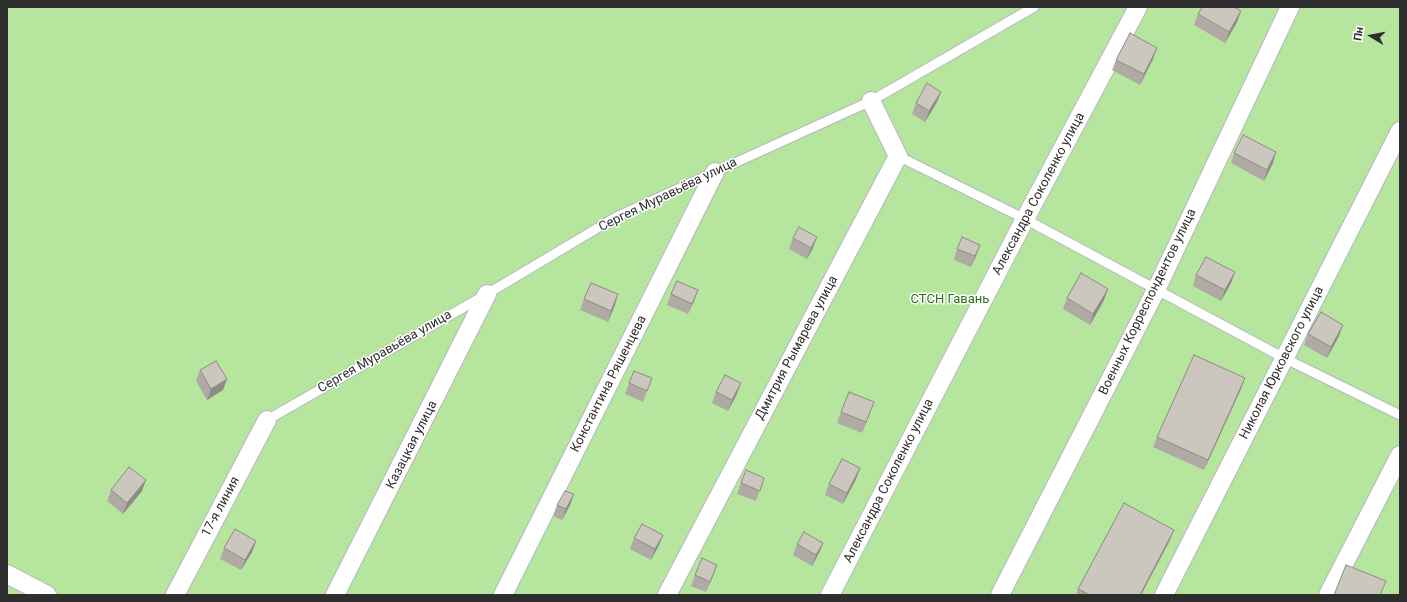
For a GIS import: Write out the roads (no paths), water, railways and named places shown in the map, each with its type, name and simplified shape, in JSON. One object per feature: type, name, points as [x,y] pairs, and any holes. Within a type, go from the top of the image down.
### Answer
[{"type":"street","name":"Александра Соколенко улица","points":[[830,595],[1025,220],[1138,7]]},
{"type":"street","name":"Военных Корреспондентов улица","points":[[1000,595],[1156,290],[1290,7]]},
{"type":"street","points":[[871,101],[898,156]]},
{"type":"street","name":"Николая Юрковского улица","points":[[1164,595],[1400,131]]},
{"type":"street","name":"Дмитрия Рымарева улица","points":[[667,595],[898,156]]},
{"type":"street","name":"Константина Ряшенцева","points":[[503,595],[714,172]]},
{"type":"street","name":"Казацкая улица","points":[[335,595],[487,294]]},
{"type":"street","name":"17-я линия","points":[[175,595],[267,420]]},
{"type":"street","points":[[1328,595],[1400,455]]},
{"type":"street","points":[[7,574],[47,595]]},
{"type":"lane","name":"Сергея Муравьёва улица","points":[[267,420],[487,294],[616,217],[871,101],[1034,7]]},
{"type":"lane","points":[[898,156],[1025,220],[1284,358],[1400,415]]},
{"type":"park label","name":"СТСН Гавань","points":[[950,300]]}]
